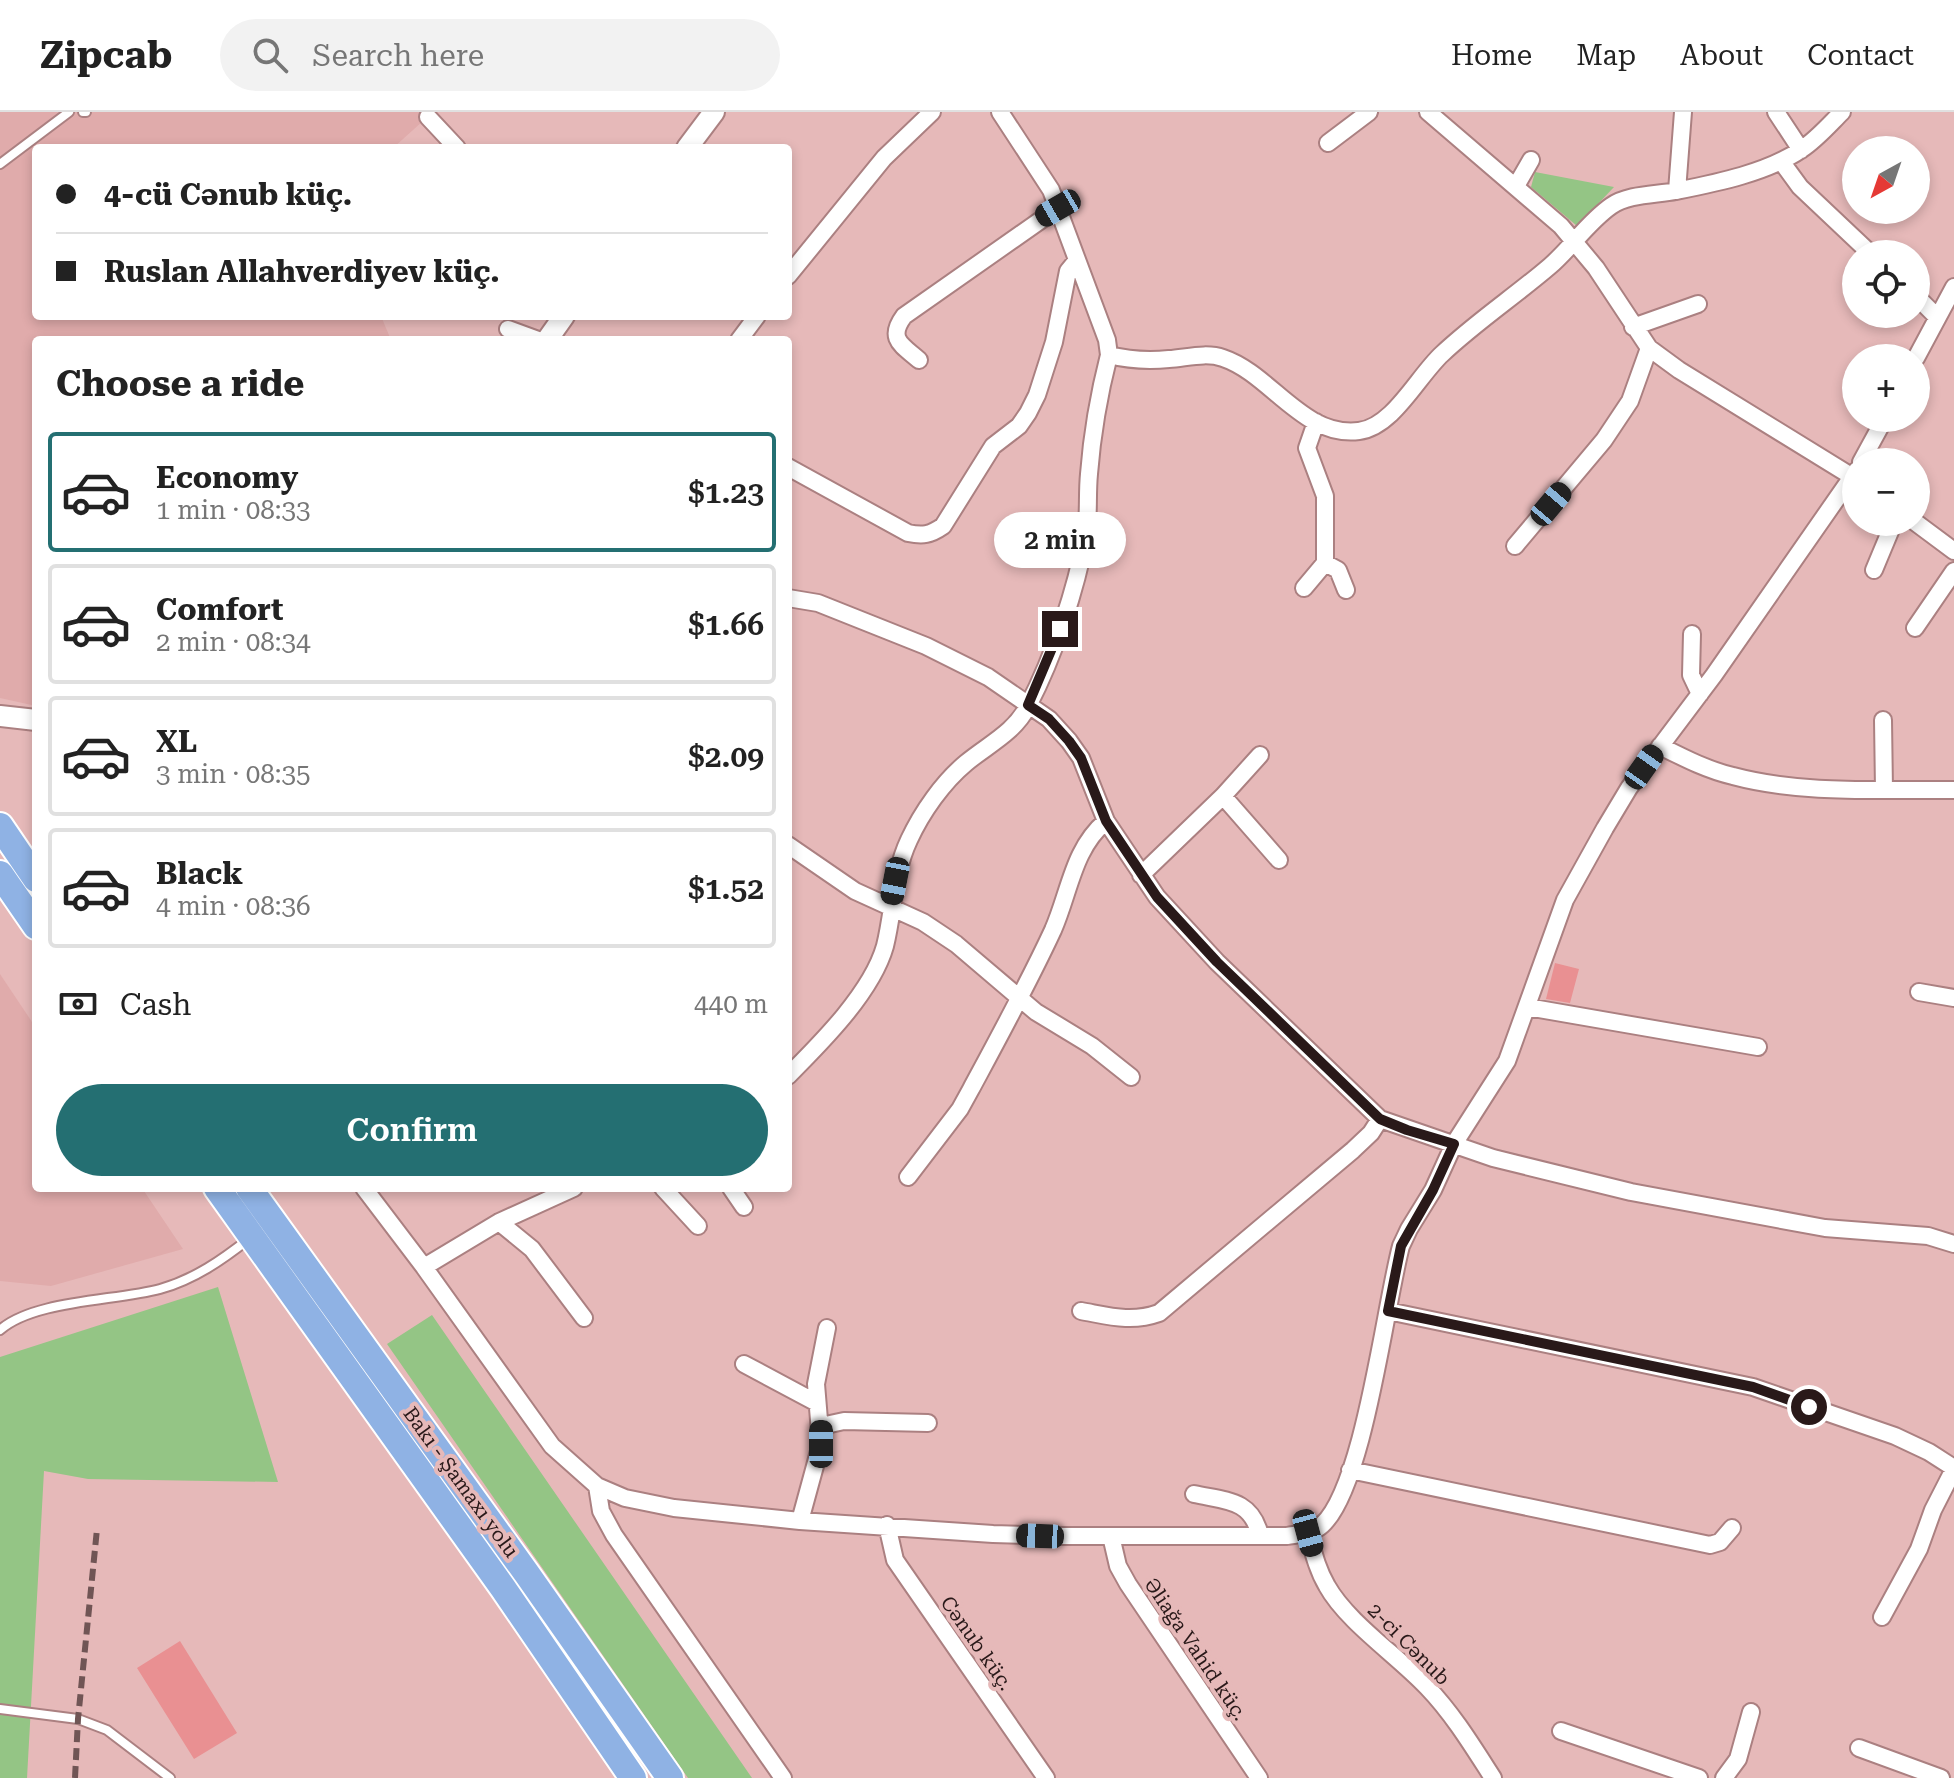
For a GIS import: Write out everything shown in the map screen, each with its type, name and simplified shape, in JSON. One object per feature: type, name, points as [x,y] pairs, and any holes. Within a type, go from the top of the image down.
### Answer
[{"type":"highway","points":[[0,826],[32,873]]},
{"type":"highway","points":[[0,874],[32,920]]},
{"type":"highway","name":"Bakı - Şamaxı yolu","points":[[220,1192],[503,1588],[633,1778]]},
{"type":"highway","name":"Bakı - Şamaxı yolu","points":[[252,1192],[670,1778]]},
{"type":"street","points":[[690,144],[714,112]]},
{"type":"street","points":[[792,271],[875,169],[932,112]]},
{"type":"street","points":[[792,1072],[848,1010],[872,975],[884,947],[900,863],[924,815],[954,774],[1006,734],[1028,705],[1060,629],[1082,552],[1094,436],[1109,355],[1100,316],[1042,172],[1000,112]]},
{"type":"street","points":[[1328,143],[1369,112]]},
{"type":"street","points":[[1428,112],[1551,216],[1596,268],[1649,348],[1679,370],[1842,464]]},
{"type":"street","points":[[1677,191],[1683,112]]},
{"type":"street","points":[[1776,112],[1801,150]]},
{"type":"street","points":[[1109,355],[1139,361],[1205,355],[1222,357],[1243,368],[1316,422],[1343,430],[1359,431],[1374,427],[1395,410],[1441,355],[1575,243],[1604,212],[1619,202],[1677,191],[1781,161],[1821,134],[1842,112]]},
{"type":"street","points":[[428,117],[453,144]]},
{"type":"street","points":[[1516,186],[1531,160]]},
{"type":"street","points":[[1781,161],[1800,187],[1856,240]]},
{"type":"street","points":[[919,360],[898,341],[895,334],[904,316],[1058,208]]},
{"type":"street","points":[[792,469],[908,533],[923,536],[943,526],[993,446],[1019,426],[1028,413],[1054,342],[1068,271],[1077,260]]},
{"type":"street","points":[[1923,344],[1954,287]]},
{"type":"street","points":[[1633,327],[1698,304]]},
{"type":"street","points":[[1930,310],[1937,317]]},
{"type":"street","points":[[508,329],[527,336]]},
{"type":"street","points":[[1515,546],[1604,440],[1630,401],[1649,348]]},
{"type":"street","points":[[1304,588],[1325,563],[1325,496],[1307,448],[1316,422]]},
{"type":"street","points":[[367,1192],[552,1446],[597,1486],[625,1498],[663,1506],[800,1521],[993,1534],[1308,1533],[1322,1525],[1334,1510],[1350,1470],[1362,1432],[1401,1246],[1433,1190],[1454,1144],[1507,1061],[1565,900],[1605,828],[1660,746],[1842,492]]},
{"type":"street","points":[[1930,533],[1954,551]]},
{"type":"street","points":[[1874,570],[1888,536]]},
{"type":"street","points":[[1325,563],[1338,570],[1346,590]]},
{"type":"street","points":[[1915,628],[1954,571]]},
{"type":"street","points":[[792,599],[818,603],[926,646],[988,677],[1049,719],[1081,758],[1106,821],[1141,875],[1217,962],[1380,1119],[1546,1173],[1631,1192],[1825,1228],[1912,1234],[1954,1244]]},
{"type":"street","points":[[1692,634],[1691,675],[1700,694]]},
{"type":"street","points":[[0,716],[32,720]]},
{"type":"street","points":[[1883,720],[1884,790]]},
{"type":"street","points":[[1660,746],[1703,767],[1734,777],[1804,787],[1954,790]]},
{"type":"street","points":[[1141,875],[1223,796],[1260,755]]},
{"type":"street","points":[[1223,796],[1279,860]]},
{"type":"street","points":[[908,1177],[960,1109],[1054,928],[1081,849],[1106,821]]},
{"type":"street","points":[[792,848],[855,891],[923,922],[956,944],[1018,999],[1092,1046],[1131,1077]]},
{"type":"street","points":[[1919,992],[1954,998]]},
{"type":"street","points":[[1527,1007],[1758,1047]]},
{"type":"street","points":[[1081,1311],[1126,1320],[1143,1319],[1159,1313],[1353,1150],[1371,1133],[1380,1119]]},
{"type":"street","points":[[424,1267],[499,1222],[565,1192]]},
{"type":"street","points":[[667,1192],[698,1226]]},
{"type":"street","points":[[734,1192],[744,1207]]},
{"type":"street","points":[[499,1222],[532,1249],[584,1318]]},
{"type":"street","points":[[1388,1311],[1753,1387],[1895,1436],[1929,1452],[1954,1469],[1933,1510],[1919,1549],[1882,1617]]},
{"type":"street","points":[[800,1521],[821,1444],[816,1384],[827,1328]]},
{"type":"street","points":[[744,1364],[817,1403]]},
{"type":"street","points":[[821,1426],[844,1421],[928,1423]]},
{"type":"street","points":[[1350,1470],[1710,1545],[1720,1542],[1732,1528]]},
{"type":"street","points":[[597,1486],[601,1511],[614,1535],[783,1778]]},
{"type":"street","points":[[1194,1494],[1239,1504],[1251,1511],[1260,1535]]},
{"type":"street","name":"Cənub küç.","points":[[887,1525],[895,1560],[1046,1778]]},
{"type":"street","name":"2-ci Cənub","points":[[1308,1533],[1318,1570],[1328,1589],[1428,1688],[1458,1725],[1493,1778]]},
{"type":"street","name":"Əliağa Vahid küç.","points":[[1111,1536],[1118,1566],[1128,1584],[1259,1778]]},
{"type":"street","points":[[1724,1778],[1738,1759],[1751,1712]]},
{"type":"street","points":[[1561,1731],[1699,1778]]},
{"type":"street","points":[[1859,1748],[1941,1778]]},
{"type":"lane","points":[[0,164],[69,112]]},
{"type":"lane","points":[[0,1330],[24,1314],[159,1289],[190,1278],[218,1263],[251,1237]]},
{"type":"lane","points":[[0,1709],[78,1719],[107,1730],[170,1778]]},
{"type":"shaded area","points":[[0,112],[433,112],[397,144],[32,144],[32,320],[383,320],[389,336],[32,336],[32,705],[0,698]]},
{"type":"shaded area","points":[[0,974],[32,1022],[32,1192],[145,1192],[183,1249],[51,1286],[0,1281]]},
{"type":"green space","points":[[1535,172],[1614,187],[1577,226],[1531,187]]},
{"type":"green space","points":[[218,1287],[278,1482],[88,1479],[44,1471],[27,1778],[0,1778],[0,1357]]},
{"type":"green space","points":[[432,1315],[752,1778],[688,1778],[387,1344]]},
{"type":"building","points":[[1555,963],[1579,969],[1570,1003],[1546,999]]},
{"type":"building","points":[[180,1641],[237,1733],[194,1759],[137,1668]]},
{"type":"railway","points":[[75,1778],[97,1529]]},
{"type":"route","points":[[1060,629],[1028,705],[1049,719],[1081,758],[1106,821],[1157,897],[1217,962],[1380,1119],[1454,1144],[1433,1190],[1401,1246],[1388,1311],[1753,1387],[1809,1407]]}]
